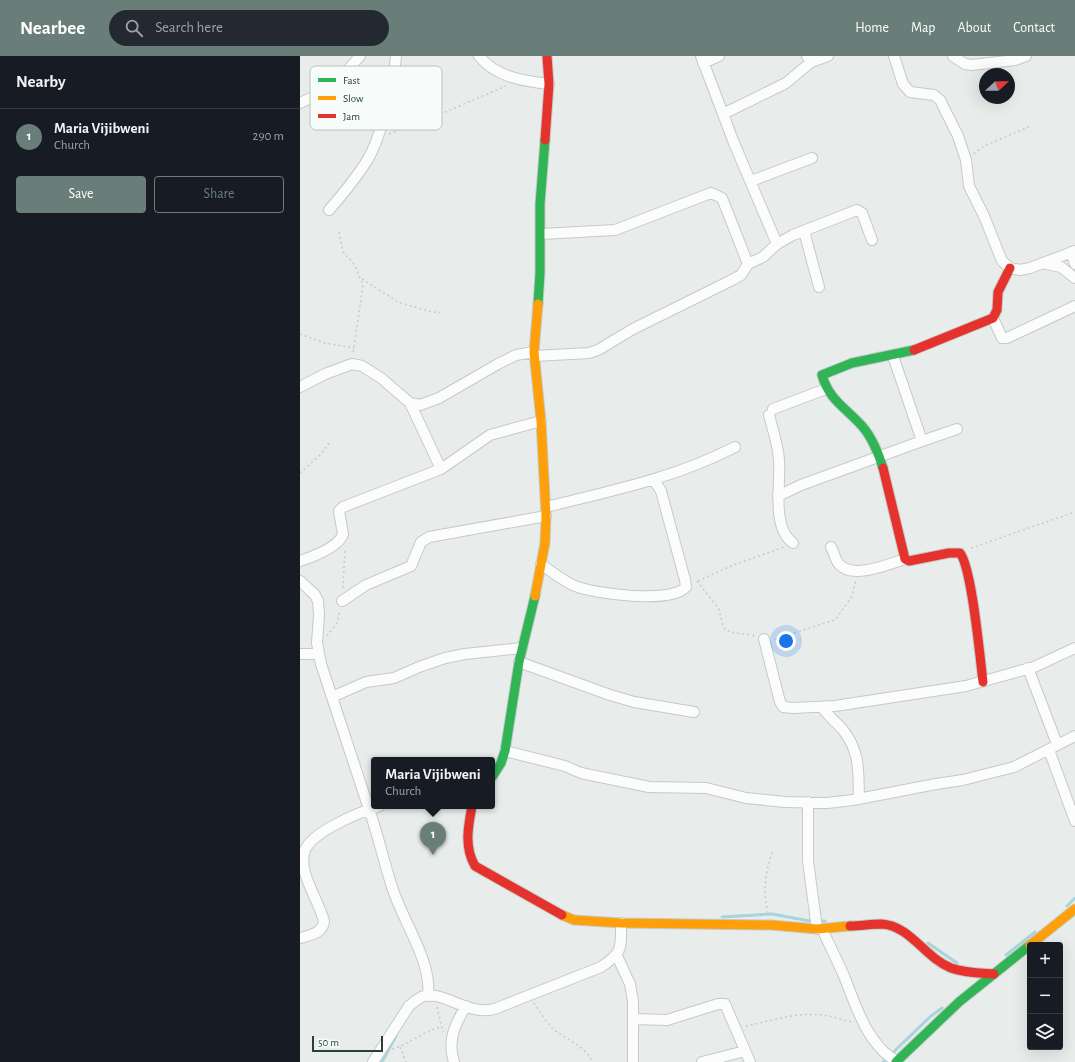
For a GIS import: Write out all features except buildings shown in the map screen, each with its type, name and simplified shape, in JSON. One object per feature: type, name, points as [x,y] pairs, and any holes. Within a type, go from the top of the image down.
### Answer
[{"type":"street","points":[[351,66],[360,56]]},
{"type":"street","points":[[394,66],[396,56]]},
{"type":"street","points":[[478,56],[485,63],[518,81],[549,84]]},
{"type":"street","points":[[495,772],[501,763],[505,751],[519,662],[545,543],[546,511],[541,421],[534,354],[540,273],[540,204],[549,84],[547,56]]},
{"type":"street","points":[[719,56],[702,60],[777,244]]},
{"type":"street","points":[[723,114],[786,83],[809,59],[828,56]]},
{"type":"street","points":[[894,56],[903,84],[910,92],[934,96],[940,100],[958,136],[966,160],[969,186],[984,216],[1002,261],[1010,268],[1020,270],[1073,251],[1075,264]]},
{"type":"street","points":[[953,56],[966,64],[972,65],[1015,60],[1026,56]]},
{"type":"street","points":[[300,103],[310,98]]},
{"type":"street","points":[[329,210],[344,194],[349,183],[368,158],[378,138],[380,130]]},
{"type":"street","points":[[751,181],[812,158]]},
{"type":"street","points":[[541,234],[615,230],[711,193],[722,198],[748,264]]},
{"type":"street","points":[[410,403],[420,405],[432,402],[498,364],[516,356],[534,354],[589,353],[598,350],[633,329],[741,275],[748,264],[763,257],[777,244],[804,231],[860,210],[872,240]]},
{"type":"street","points":[[804,231],[819,287]]},
{"type":"street","points":[[1042,263],[1061,267],[1075,278]]},
{"type":"street","points":[[906,559],[880,457],[863,427],[835,400],[826,389],[822,374],[828,370],[893,356],[948,338],[993,318],[997,310],[998,292],[1010,268]]},
{"type":"street","points":[[993,318],[1002,338],[1006,338],[1075,306]]},
{"type":"street","points":[[893,356],[922,441]]},
{"type":"street","points":[[300,388],[325,374],[352,364],[362,366],[381,378],[410,403],[440,469]]},
{"type":"street","points":[[793,543],[784,530],[778,496],[778,452],[771,412],[826,389]]},
{"type":"street","points":[[300,561],[326,550],[341,539],[343,534],[338,515],[339,511],[343,507],[440,469],[490,435],[541,421]]},
{"type":"street","points":[[778,496],[801,485],[956,429]]},
{"type":"street","points":[[342,601],[366,585],[411,566],[421,542],[429,537],[546,511],[654,480],[683,470],[735,447]]},
{"type":"street","points":[[541,564],[575,586],[602,592],[657,597],[677,593],[686,587],[662,491],[654,480]]},
{"type":"street","points":[[832,547],[838,564],[845,570],[858,572],[906,559],[908,561],[949,553],[960,553],[964,558],[969,581],[983,682]]},
{"type":"street","points":[[300,581],[315,595],[318,601],[318,654],[370,809],[393,889],[426,966],[432,996]]},
{"type":"street","points":[[764,639],[781,705],[786,708],[822,707],[983,682],[1028,668],[1075,648]]},
{"type":"street","points":[[332,697],[366,682],[394,678],[445,658],[465,654],[522,648]]},
{"type":"street","points":[[300,654],[318,654]]},
{"type":"street","points":[[519,662],[610,695],[634,702],[694,712]]},
{"type":"street","points":[[1028,668],[1075,820]]},
{"type":"street","points":[[822,707],[831,720],[842,730],[853,746],[857,757],[859,799]]},
{"type":"street","points":[[505,751],[565,766],[581,773],[630,784],[649,787],[706,788],[746,798],[827,803],[859,799],[963,780],[1014,767],[1075,736]]},
{"type":"street","points":[[808,802],[808,861],[820,929],[865,1026],[875,1042],[889,1057],[896,1062],[959,1002],[1027,947]]},
{"type":"street","points":[[300,938],[320,931],[324,921],[304,869],[305,849],[311,841],[328,830],[356,814],[370,809]]},
{"type":"street","points":[[471,809],[468,821],[468,847],[470,858],[475,866],[557,913],[574,920],[621,923],[771,925],[820,929],[882,924],[905,933],[939,962],[951,968],[967,972],[994,974]]},
{"type":"street","points":[[1034,942],[1075,909]]},
{"type":"street","points":[[373,1062],[409,1006],[417,999],[432,996],[488,1011],[601,967],[617,956],[621,945],[621,923]]},
{"type":"street","points":[[617,956],[630,984],[633,1019],[633,1062]]},
{"type":"street","points":[[633,1019],[667,1020],[718,1004],[725,1004],[750,1062]]},
{"type":"street","points":[[454,1062],[451,1048],[453,1033],[455,1025],[466,1006]]},
{"type":"street","points":[[702,1062],[745,1051]]},
{"type":"street","points":[[906,1053],[912,1062]]},
{"type":"path","points":[[442,113],[518,81]]},
{"type":"path","points":[[966,160],[984,146],[1031,126]]},
{"type":"path","points":[[378,138],[399,130]]},
{"type":"path","points":[[339,232],[343,252],[354,264],[362,278],[363,293],[352,364]]},
{"type":"path","points":[[362,278],[398,302],[440,313]]},
{"type":"path","points":[[300,334],[325,343],[354,348]]},
{"type":"path","points":[[300,473],[321,454],[329,443]]},
{"type":"path","points":[[960,553],[1075,512]]},
{"type":"path","points":[[686,587],[731,566],[793,543]]},
{"type":"path","points":[[698,581],[719,609],[723,627],[726,630],[731,633],[749,634],[764,639],[776,639],[835,620],[851,598],[855,588],[858,572]]},
{"type":"path","points":[[771,925],[766,904],[764,886],[773,849]]},
{"type":"path","points":[[529,994],[550,1027],[558,1034],[583,1049],[592,1062]]},
{"type":"path","points":[[432,996],[445,1037]]},
{"type":"path","points":[[736,1028],[772,1019],[813,1015],[822,1015],[865,1026]]},
{"type":"path","points":[[379,1053],[400,1047],[423,1033],[441,1027]]},
{"type":"path","points":[[400,1047],[406,1062]]},
{"type":"waterway","points":[[1067,906],[1075,898]]},
{"type":"waterway","points":[[722,917],[772,914],[810,921],[825,921]]},
{"type":"waterway","points":[[1006,955],[1035,932]]},
{"type":"waterway","points":[[928,943],[957,963]]},
{"type":"waterway","points":[[883,1062],[931,1016],[942,1008]]},
{"type":"waterway","points":[[382,1062],[396,1036]]},
{"type":"traffic: fast","points":[[538,304],[540,273],[540,204],[545,140]]},
{"type":"traffic: fast","points":[[883,468],[869,435],[856,419],[833,397],[825,384],[822,375],[852,363],[914,350]]},
{"type":"traffic: fast","points":[[495,772],[501,763],[505,751],[519,662],[535,596]]},
{"type":"traffic: fast","points":[[896,1062],[959,1002],[1027,947]]},
{"type":"traffic: slow","points":[[535,596],[545,543],[546,516],[541,421],[534,352],[538,304]]},
{"type":"traffic: slow","points":[[1034,942],[1075,909]]},
{"type":"traffic: slow","points":[[562,915],[574,920],[621,923],[771,925],[817,929],[850,926]]},
{"type":"traffic: jam","points":[[545,140],[549,84],[547,56]]},
{"type":"traffic: jam","points":[[914,350],[993,318],[997,310],[998,292],[1010,268]]},
{"type":"traffic: jam","points":[[883,468],[905,559],[909,561],[949,553],[960,553],[964,562],[972,594],[983,682]]},
{"type":"traffic: jam","points":[[471,809],[468,829],[468,844],[469,852],[475,866],[562,915]]},
{"type":"traffic: jam","points":[[850,926],[881,924],[891,926],[901,930],[933,957],[951,968],[967,972],[994,974]]},
{"type":"place","name":"Maria Vijibweni","points":[[433,855]]}]
